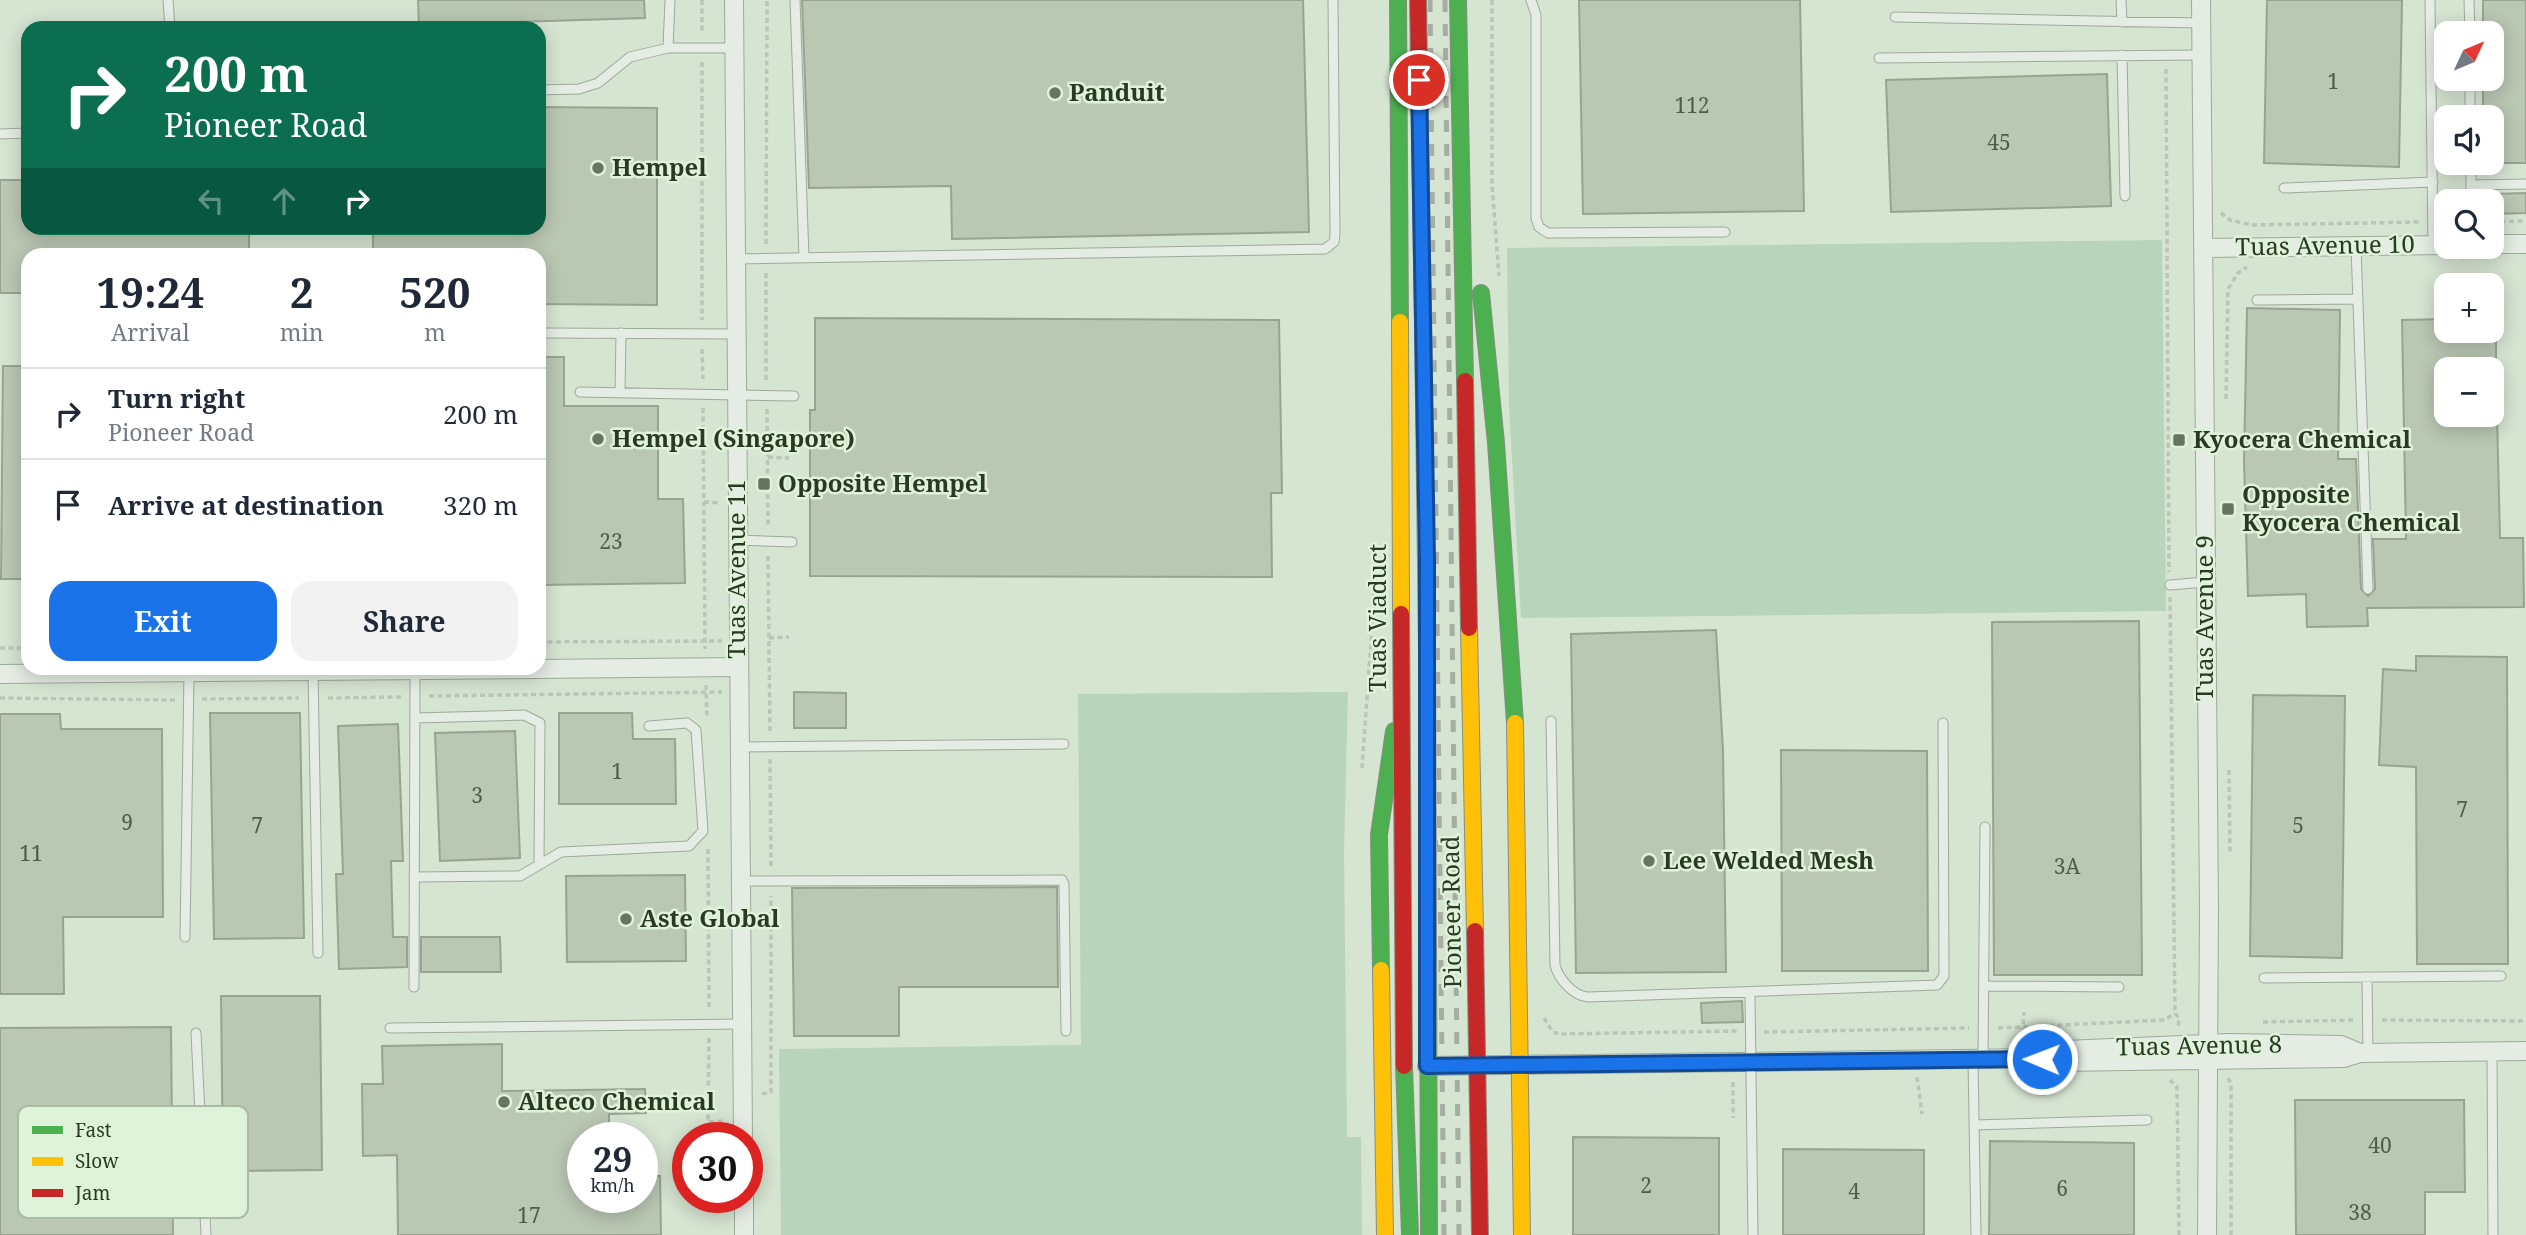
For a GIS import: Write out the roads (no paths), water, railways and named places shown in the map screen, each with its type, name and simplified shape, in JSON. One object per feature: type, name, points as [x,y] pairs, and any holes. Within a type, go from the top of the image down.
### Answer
[{"type":"main road","name":"Tuas Viaduct","points":[[1398,0],[1404,1055],[1410,1235]]},
{"type":"main road","name":"Pioneer Road","points":[[1418,0],[1427,561],[1429,1235]]},
{"type":"main road","name":"Pioneer Road","points":[[1458,0],[1480,1235]]},
{"type":"main road","points":[[1469,0],[1476,238],[1496,443],[1515,723],[1522,1235]]},
{"type":"main road","points":[[1385,1235],[1379,835],[1403,667],[1427,561]]},
{"type":"street","name":"Tuas Avenue 11","points":[[734,0],[743,1122]]},
{"type":"street","name":"Tuas Avenue 9","points":[[2201,0],[2207,1235]]},
{"type":"street","points":[[2504,248],[2526,244]]},
{"type":"street","name":"Tuas Avenue 10","points":[[2204,248],[2356,246],[2434,249]]},
{"type":"street","points":[[546,669],[738,667]]},
{"type":"street","points":[[0,674],[21,674]]},
{"type":"street","name":"Tuas Avenue 8","points":[[1427,1066],[2030,1058],[2057,1062],[2206,1051],[2344,1058],[2364,1053],[2526,1051]]},
{"type":"street","points":[[744,1213],[744,1235]]},
{"type":"lane","points":[[168,0],[170,21]]},
{"type":"lane","points":[[668,48],[670,0]]},
{"type":"lane","points":[[795,0],[804,258]]},
{"type":"lane","points":[[735,259],[1325,249],[1334,242],[1335,235],[1333,0]]},
{"type":"lane","points":[[1531,0],[1536,15],[1536,218],[1539,227],[1548,233],[1725,232]]},
{"type":"lane","points":[[2122,0],[2122,22]]},
{"type":"lane","points":[[2430,0],[2434,221]]},
{"type":"lane","points":[[2469,0],[2470,21]]},
{"type":"lane","points":[[1895,17],[2201,23]]},
{"type":"lane","points":[[546,90],[579,89],[598,83],[630,57],[668,48],[734,48]]},
{"type":"lane","points":[[2122,55],[2125,196]]},
{"type":"lane","points":[[1879,58],[2202,55]]},
{"type":"lane","points":[[0,134],[21,134]]},
{"type":"lane","points":[[2471,175],[2471,189]]},
{"type":"lane","points":[[2284,188],[2433,182]]},
{"type":"lane","points":[[2471,185],[2526,184]]},
{"type":"lane","points":[[2356,246],[2368,589]]},
{"type":"lane","points":[[2257,300],[2358,299]]},
{"type":"lane","points":[[546,333],[736,334]]},
{"type":"lane","points":[[620,393],[621,333]]},
{"type":"lane","points":[[580,392],[794,396]]},
{"type":"lane","points":[[737,540],[792,541]]},
{"type":"lane","points":[[2169,585],[2205,582]]},
{"type":"lane","points":[[185,937],[189,675]]},
{"type":"lane","points":[[313,675],[318,953]]},
{"type":"lane","points":[[414,987],[415,675]]},
{"type":"lane","points":[[415,718],[524,715],[540,723],[539,865]]},
{"type":"lane","points":[[1550,721],[1555,965],[1560,977],[1582,997],[1929,986],[1942,981],[1942,723]]},
{"type":"lane","points":[[414,877],[520,876],[561,852],[689,846],[703,831],[696,730],[687,723],[649,726]]},
{"type":"lane","points":[[739,747],[1064,744]]},
{"type":"lane","points":[[1976,1235],[1974,1125],[1978,1059],[1984,1028],[1985,827]]},
{"type":"lane","points":[[740,881],[1062,880],[1066,1031]]},
{"type":"lane","points":[[2264,978],[2501,976]]},
{"type":"lane","points":[[2364,1053],[2367,977]]},
{"type":"lane","points":[[1985,986],[2119,987]]},
{"type":"lane","points":[[1750,993],[1749,1032],[1741,1062],[1753,1235]]},
{"type":"lane","points":[[390,1028],[742,1024]]},
{"type":"lane","points":[[196,1033],[200,1106]]},
{"type":"lane","points":[[2492,1052],[2493,1235]]},
{"type":"lane","points":[[1974,1125],[2147,1121]]},
{"type":"railway","points":[[1430,0],[1444,1235]]},
{"type":"railway","points":[[1445,0],[1459,1235]]},
{"type":"place","name":"Panduit","points":[[1055,93]]},
{"type":"place","name":"Hempel","points":[[598,168]]},
{"type":"place","name":"Hempel (Singapore)","points":[[598,439]]},
{"type":"place","name":"Kyocera Chemical","points":[[2179,440]]},
{"type":"place","name":"Opposite Hempel","points":[[764,484]]},
{"type":"place","name":"Opposite Kyocera Chemical","points":[[2228,509]]},
{"type":"place","name":"Lee Welded Mesh","points":[[1649,861]]},
{"type":"place","name":"Aste Global","points":[[626,919]]},
{"type":"place","name":"Alteco Chemical","points":[[504,1102]]}]
